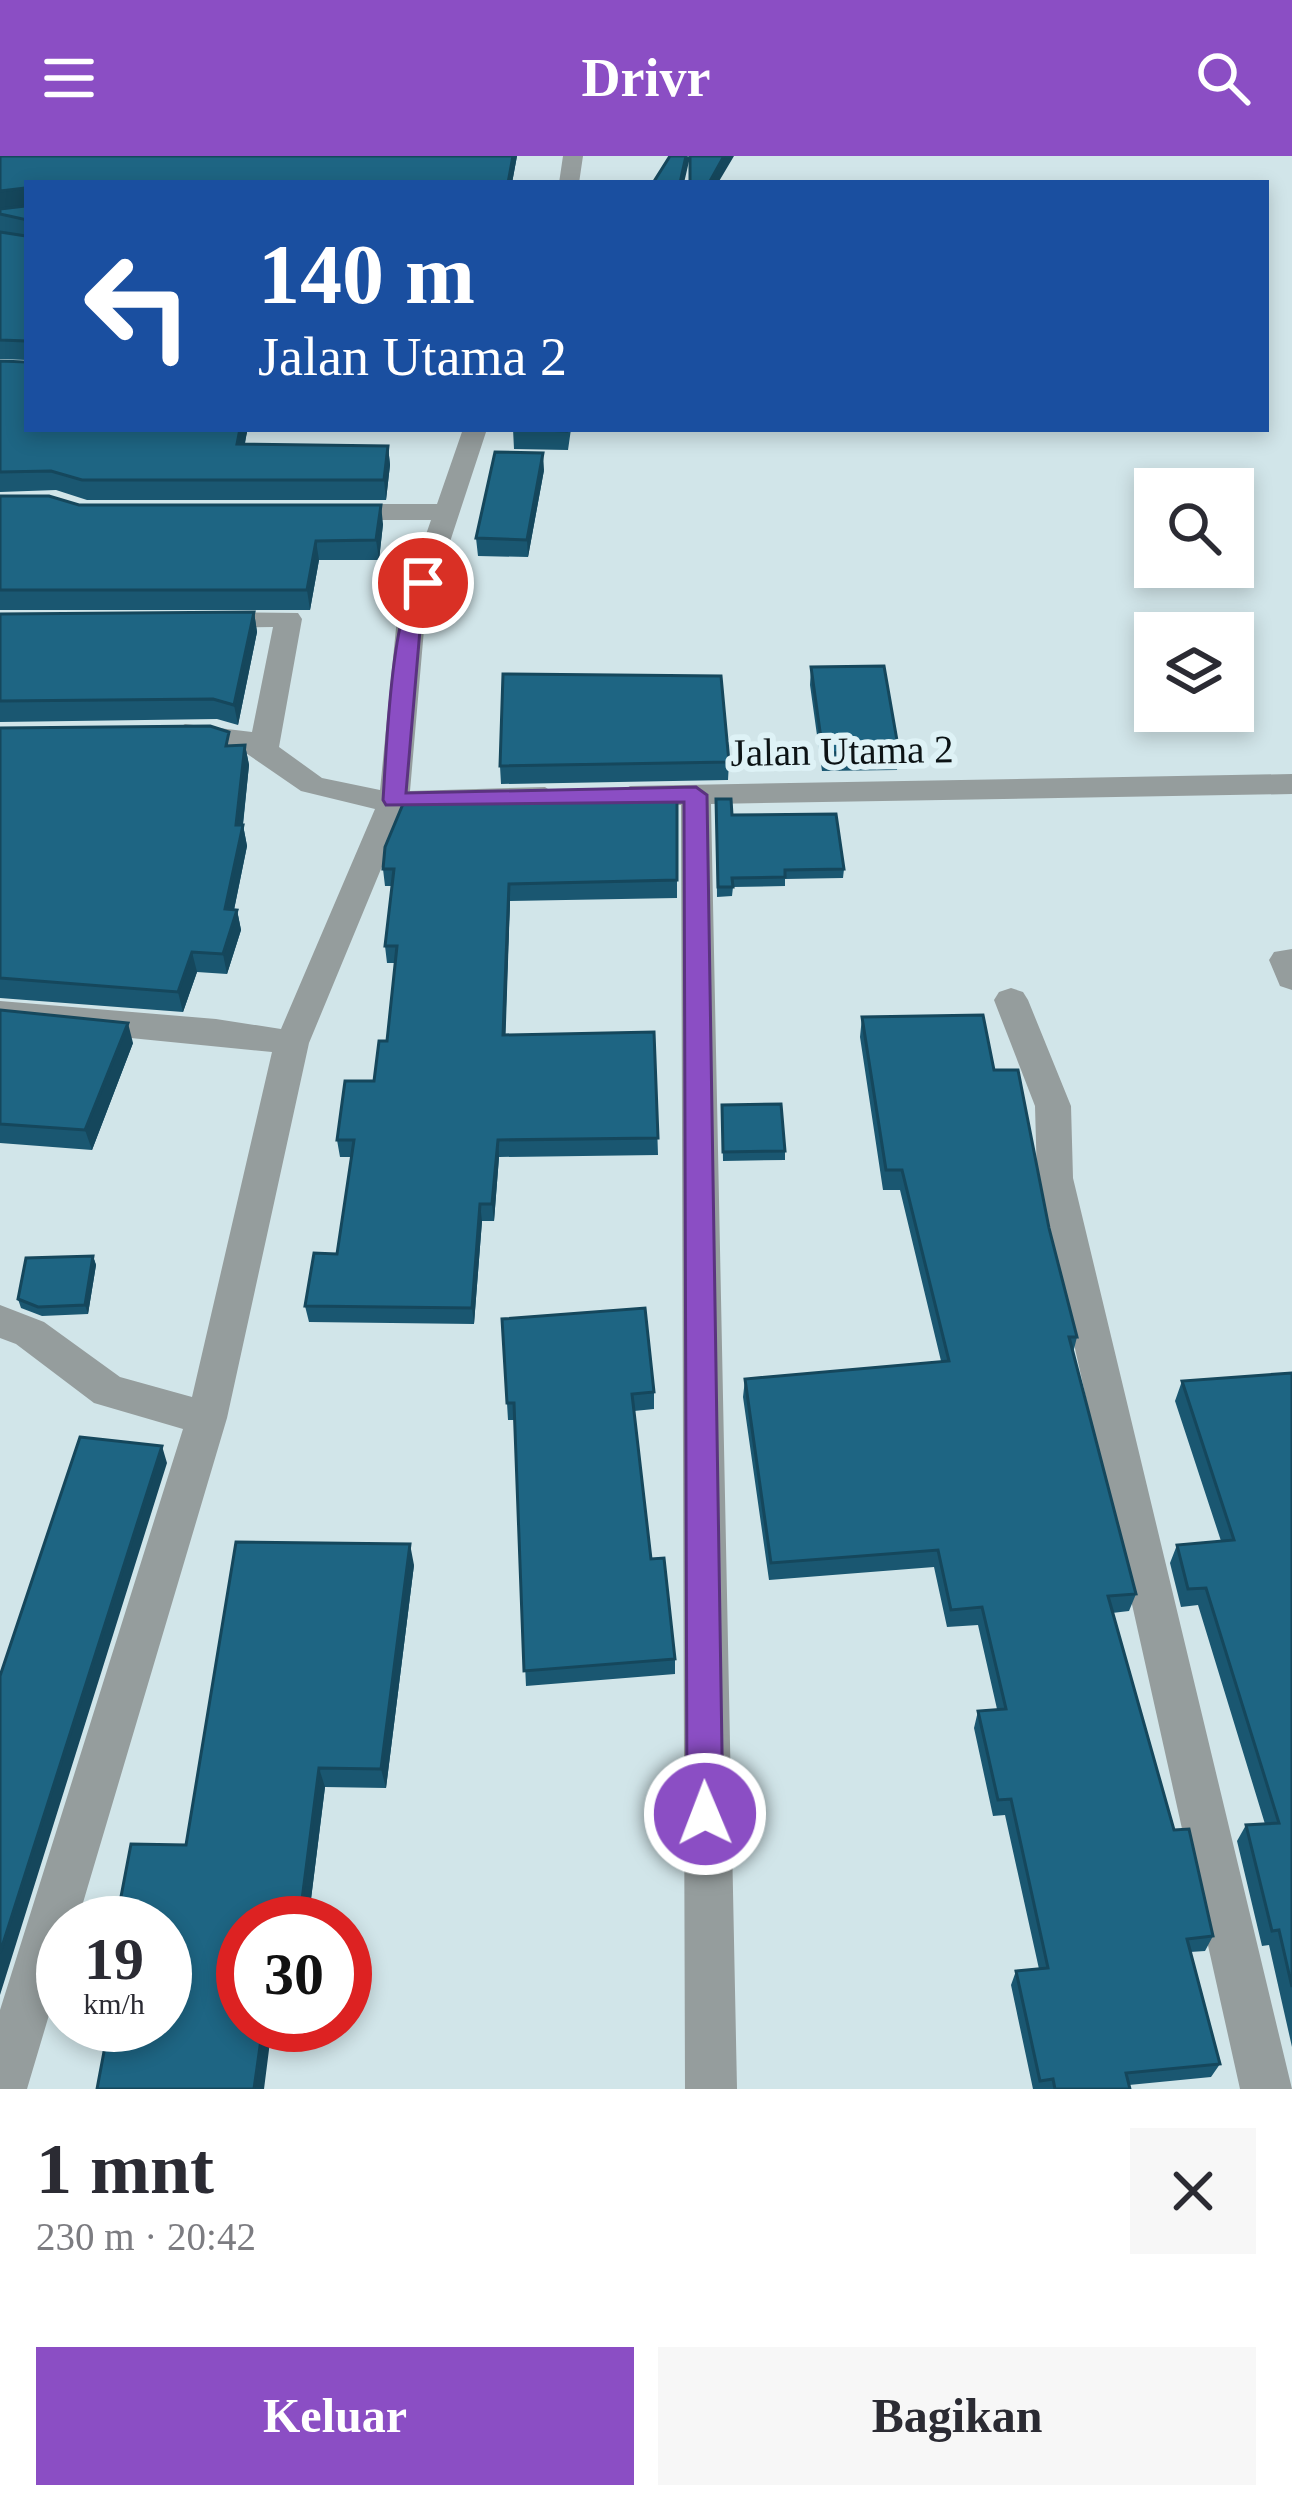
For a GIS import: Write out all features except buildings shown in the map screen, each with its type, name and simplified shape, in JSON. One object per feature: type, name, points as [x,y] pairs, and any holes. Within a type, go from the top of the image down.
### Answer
[{"type":"street","points":[[1,2089],[207,1418],[292,1043],[394,800],[411,618],[474,432]]},
{"type":"street","points":[[294,512],[448,512]]},
{"type":"street","points":[[152,734],[217,733],[264,748],[288,620],[184,620]]},
{"type":"street","name":"Jalan Utama 2","points":[[264,748],[307,783],[394,800],[1292,784]]},
{"type":"street","points":[[696,795],[711,2089]]},
{"type":"street","points":[[1292,960],[1286,960],[1292,978]]},
{"type":"street","points":[[1010,1000],[1053,1106],[1055,1178],[1266,2089]]},
{"type":"street","points":[[0,1013],[216,1031],[292,1043]]},
{"type":"street","points":[[0,1321],[29,1333],[108,1390],[207,1418]]},
{"type":"route","points":[[423,583],[411,618],[394,800],[696,795],[705,1814]]}]
